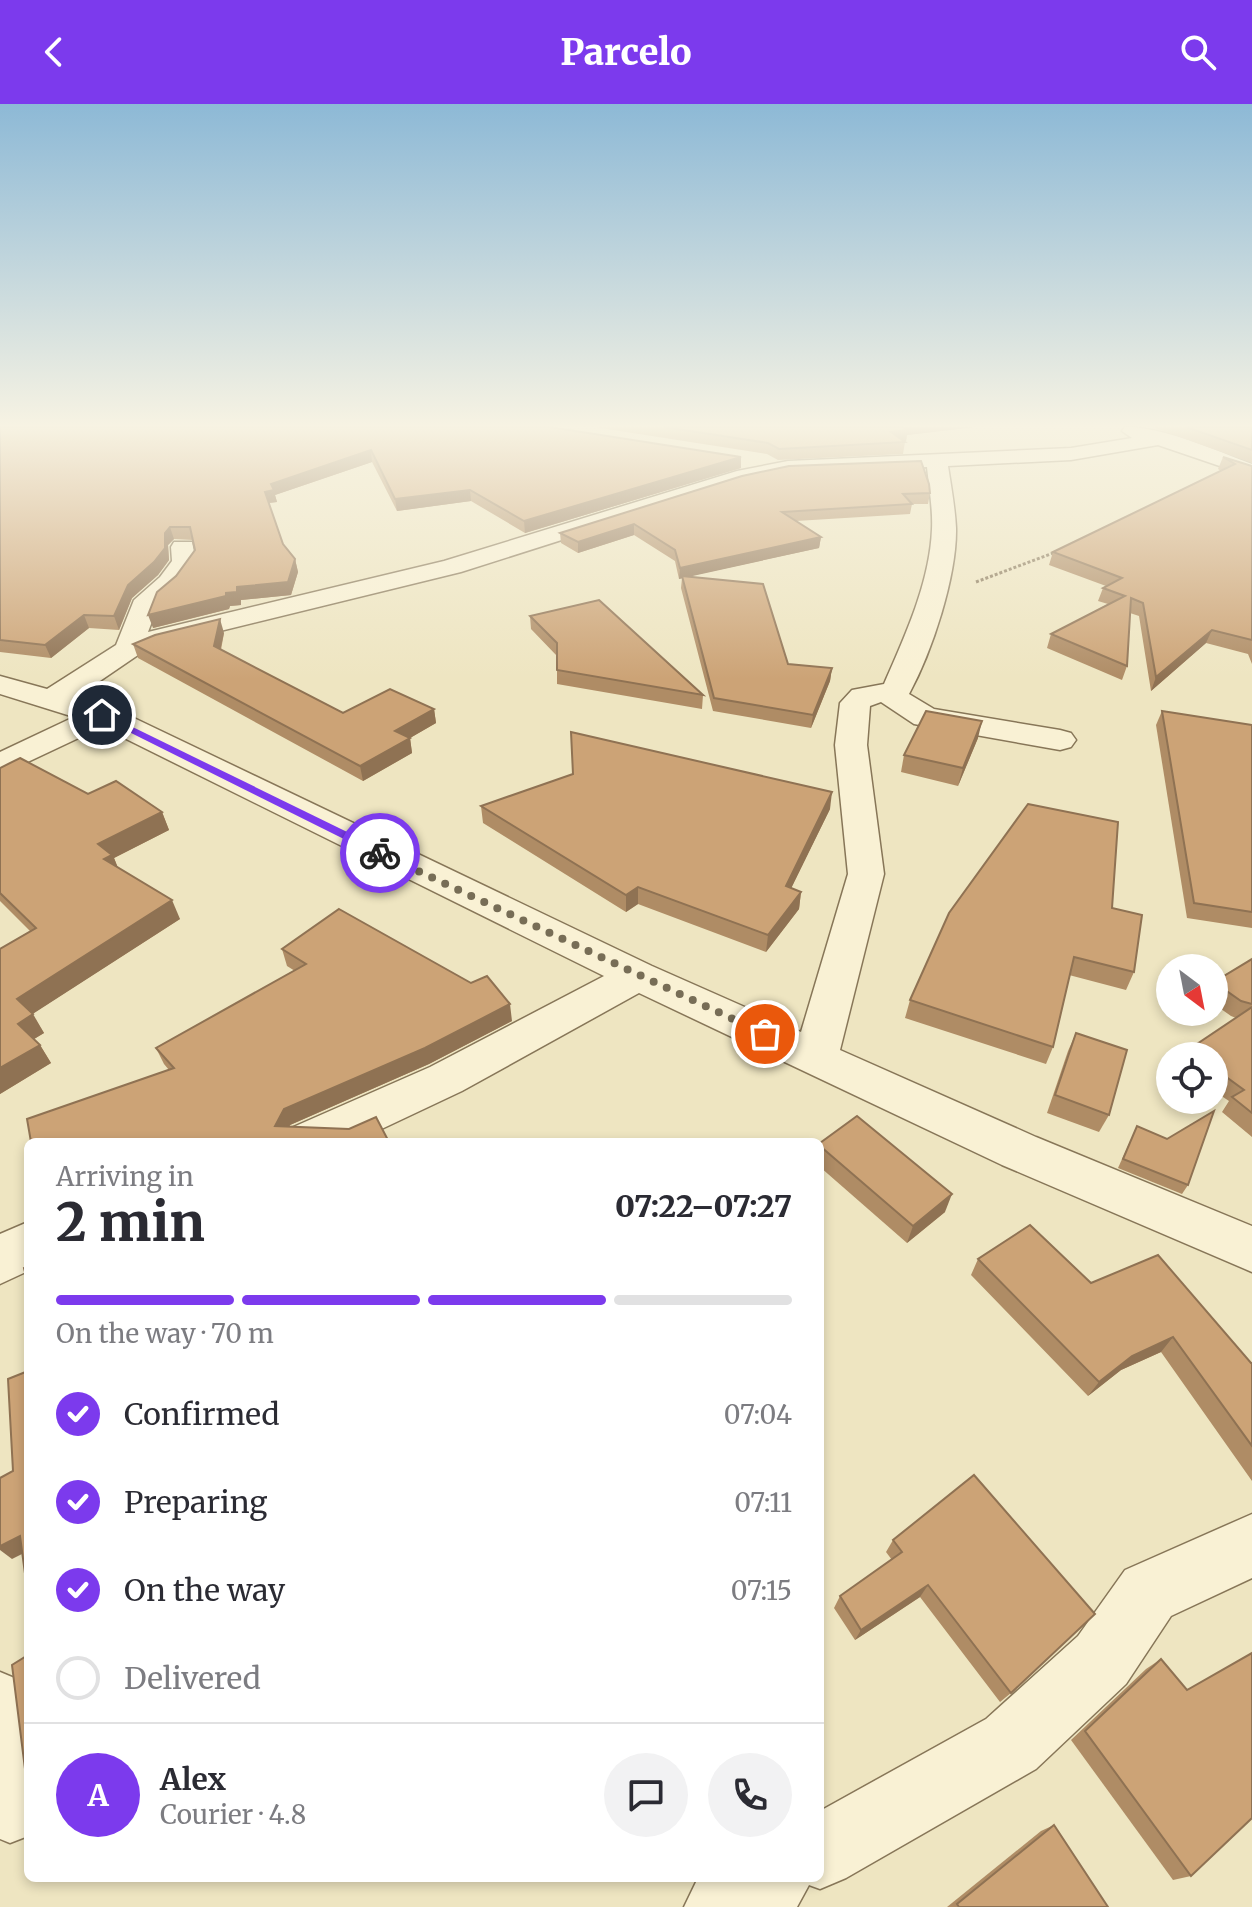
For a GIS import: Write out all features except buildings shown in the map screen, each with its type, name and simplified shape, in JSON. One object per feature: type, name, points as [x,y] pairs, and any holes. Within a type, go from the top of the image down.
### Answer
[{"type":"street","points":[[50,701],[128,649],[149,640],[452,567],[629,511]]},
{"type":"street","points":[[816,1057],[866,874],[851,745],[855,703],[863,696],[896,691],[940,564],[944,530],[942,511]]},
{"type":"street","points":[[128,649],[147,600],[169,582],[184,561],[183,547]]},
{"type":"street","points":[[0,685],[102,715],[638,976],[1019,1151],[1246,1250]]},
{"type":"street","points":[[888,694],[925,717],[1060,740]]},
{"type":"street","points":[[0,765],[102,715]]},
{"type":"street","points":[[317,1138],[446,1079],[638,976]]},
{"type":"street","points":[[0,1261],[24,1246]]},
{"type":"street","points":[[824,1850],[1011,1744],[1102,1660],[1148,1593],[1252,1545]]},
{"type":"street","points":[[0,1706],[10,1807]]},
{"type":"street","points":[[722,1907],[767,1882]]},
{"type":"path","points":[[929,600],[1055,553]]},
{"type":"way so far","points":[[380,853],[765,1034]]},
{"type":"route","points":[[102,715],[380,853]]}]
